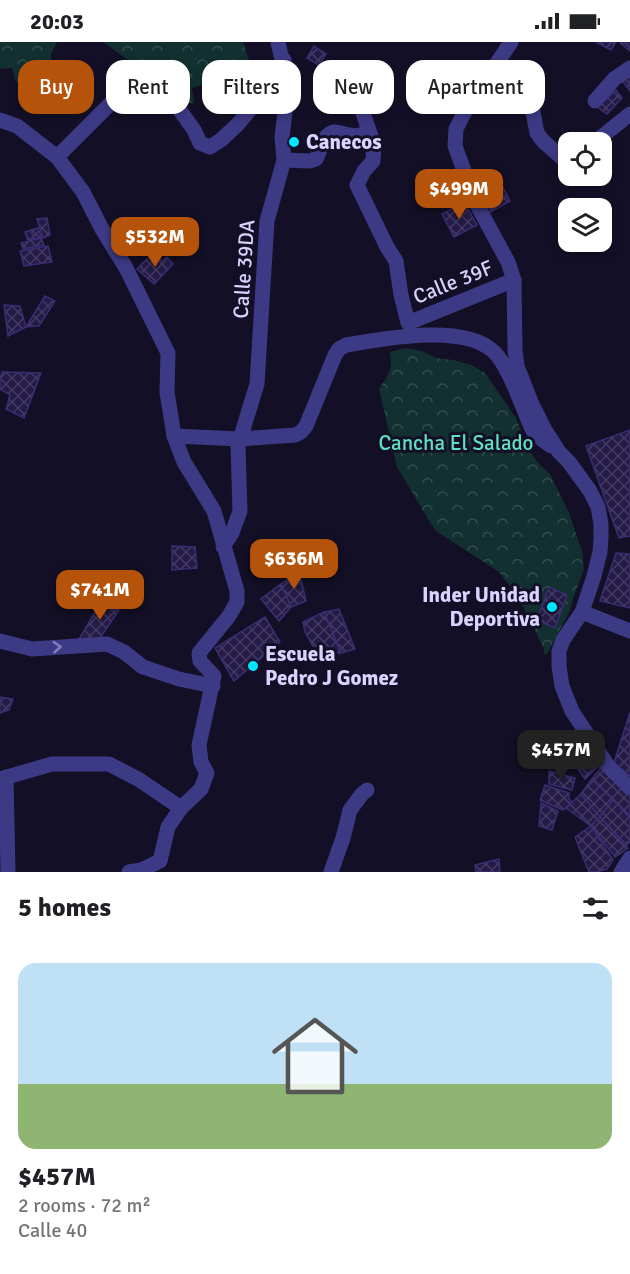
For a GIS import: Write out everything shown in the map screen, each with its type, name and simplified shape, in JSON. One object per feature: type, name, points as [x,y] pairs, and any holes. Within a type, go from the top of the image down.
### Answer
[{"type":"street","name":"Calle 39DA","points":[[278,42],[284,60]]},
{"type":"street","name":"Calle 39F","points":[[511,42],[464,113],[456,129],[455,146],[475,201],[508,262],[514,280],[514,350],[517,366],[531,402],[545,430],[560,452]]},
{"type":"street","points":[[57,157],[147,68],[154,68],[158,73],[201,143],[206,146],[214,145],[247,114]]},
{"type":"street","points":[[595,101],[614,80],[630,68]]},
{"type":"street","name":"Calle 39DA","points":[[224,547],[240,511],[238,446],[257,384],[267,221],[284,160],[282,137],[285,114]]},
{"type":"street","points":[[284,160],[310,161],[316,159],[327,135],[332,132],[361,136],[369,132],[363,114]]},
{"type":"street","points":[[533,114],[537,133],[558,154]]},
{"type":"street","points":[[608,132],[630,114]]},
{"type":"street","points":[[0,120],[17,126],[57,157],[83,192],[126,268],[168,353],[167,392],[174,436],[184,462],[214,511],[237,591],[237,602],[229,616],[199,653],[200,661],[214,676],[199,745],[201,762],[207,773],[201,789],[181,808],[168,827],[159,866],[129,872]]},
{"type":"street","name":"Calle 39F","points":[[369,132],[374,146],[373,161],[364,171],[357,185],[396,261],[408,323],[514,280]]},
{"type":"street","points":[[174,436],[240,439],[295,435],[301,432],[306,426],[335,355],[346,345],[409,335],[461,336],[479,342],[493,351],[504,365],[536,435],[560,452],[569,462],[590,491],[598,507],[601,524],[600,552],[582,612],[563,640],[559,651],[559,666],[562,686],[580,726],[608,766],[630,788]]},
{"type":"street","points":[[582,612],[630,631]]},
{"type":"street","points":[[0,640],[32,649],[107,644],[124,652],[143,668],[213,686]]},
{"type":"street","points":[[8,872],[3,778],[52,764],[109,764],[138,779],[181,808]]},
{"type":"street","points":[[331,872],[350,810],[366,790]]},
{"type":"street","points":[[621,872],[630,858]]},
{"type":"green space","points":[[0,42],[57,42],[51,54],[52,60],[18,60],[18,83],[12,68],[0,69]]},
{"type":"green space","points":[[103,42],[243,42],[249,60],[202,60],[202,85],[192,88],[194,103],[190,103],[190,60],[128,60]]},
{"type":"green space","name":"Cancha El Salado","points":[[405,348],[422,351],[436,358],[471,365],[485,373],[516,418],[528,448],[538,463],[550,474],[569,513],[582,551],[584,569],[570,611],[547,654],[544,654],[544,649],[519,598],[499,572],[436,531],[397,467],[379,389],[389,372],[390,352]]},
{"type":"building","points":[[596,42],[616,42],[611,50]]},
{"type":"building","points":[[630,42],[630,51],[620,43]]},
{"type":"building","points":[[314,46],[326,54],[322,60],[313,62],[307,58]]},
{"type":"building","points":[[630,72],[630,91],[620,78]]},
{"type":"building","points":[[616,90],[622,98],[607,114],[597,107]]},
{"type":"building","points":[[499,180],[510,201],[487,214],[476,193]]},
{"type":"building","points":[[464,202],[477,225],[454,237],[442,214]]},
{"type":"building","points":[[47,218],[50,235],[43,238],[37,219]]},
{"type":"building","points":[[38,228],[41,237],[34,239],[31,230]]},
{"type":"building","points":[[31,230],[34,239],[28,241],[25,232]]},
{"type":"building","points":[[41,238],[44,245],[23,249],[21,243]]},
{"type":"building","points":[[48,246],[52,262],[24,266],[20,251]]},
{"type":"building","points":[[154,252],[162,261],[167,257],[173,264],[154,284],[137,269]]},
{"type":"building","points":[[45,296],[55,301],[39,326],[26,327]]},
{"type":"building","points":[[4,305],[20,306],[26,327],[8,336]]},
{"type":"building","points":[[2,372],[41,373],[24,418],[6,409],[10,395],[0,389]]},
{"type":"building","points":[[630,430],[630,536],[619,538],[586,446]]},
{"type":"building","points":[[172,546],[195,547],[197,568],[172,570]]},
{"type":"building","points":[[616,553],[630,554],[630,608],[600,601]]},
{"type":"building","points":[[299,571],[306,601],[291,607],[281,584]]},
{"type":"building","points":[[281,584],[291,607],[279,621],[261,599]]},
{"type":"building","name":"Inder Unidad Deportiva","points":[[549,587],[567,595],[555,628],[537,620]]},
{"type":"building","points":[[103,598],[119,610],[100,638],[78,641]]},
{"type":"building","points":[[339,609],[355,649],[341,653],[324,612]]},
{"type":"building","points":[[324,612],[341,653],[318,655],[305,632],[303,622]]},
{"type":"building","points":[[265,617],[280,642],[234,681],[215,648]]},
{"type":"building","points":[[0,697],[13,699],[9,710],[0,713]]},
{"type":"building","points":[[630,712],[630,776],[614,763]]},
{"type":"building","points":[[581,733],[602,763],[585,779],[570,759],[576,751],[570,741]]},
{"type":"building","points":[[604,764],[630,793],[630,817],[592,779]]},
{"type":"building","points":[[549,771],[575,778],[572,790],[549,784]]},
{"type":"building","points":[[592,779],[613,800],[600,817],[581,794]]},
{"type":"building","points":[[545,785],[569,793],[569,799],[572,802],[563,810],[540,800]]},
{"type":"building","points":[[581,794],[600,817],[591,826],[566,808]]},
{"type":"building","points":[[613,800],[630,818],[630,841],[627,845],[600,817]]},
{"type":"building","points":[[541,803],[558,811],[552,830],[539,826]]},
{"type":"building","points":[[600,817],[628,848],[615,857],[591,826]]},
{"type":"building","points":[[591,826],[613,860],[607,869],[596,872],[589,872],[575,837]]},
{"type":"building","points":[[499,859],[500,872],[476,872],[475,865]]},
{"type":"place","name":"Canecos","points":[[294,142]]},
{"type":"place","name":"Inder Unidad Deportiva","points":[[552,607]]},
{"type":"place","name":"Escuela Pedro J Gomez","points":[[253,666]]}]
